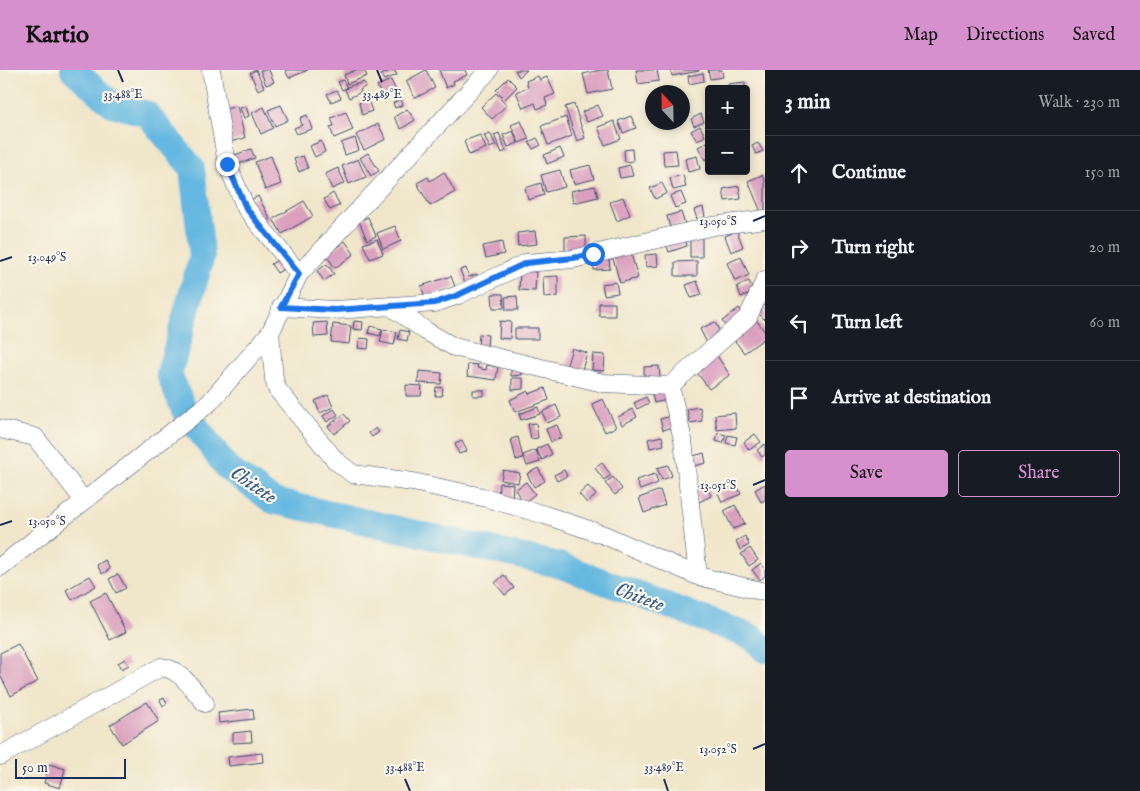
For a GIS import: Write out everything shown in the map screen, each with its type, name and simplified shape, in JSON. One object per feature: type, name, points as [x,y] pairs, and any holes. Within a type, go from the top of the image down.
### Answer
[{"type":"street","points":[[211,70],[230,173],[246,208],[299,274]]},
{"type":"street","points":[[0,567],[209,403],[270,333],[281,307],[299,274],[489,70]]},
{"type":"street","points":[[281,307],[335,310],[435,303],[458,295],[526,263],[573,258],[713,226],[765,219]]},
{"type":"street","points":[[390,306],[426,331],[454,347],[603,384],[670,386],[748,317],[765,280]]},
{"type":"street","points":[[270,333],[274,379],[277,389],[345,470],[353,474],[413,482],[487,498],[604,535],[698,576],[765,592]]},
{"type":"street","points":[[670,386],[682,440],[698,576]]},
{"type":"street","points":[[0,429],[34,437],[84,501]]},
{"type":"street","points":[[0,756],[161,667],[170,668],[180,675],[204,703]]},
{"type":"building","points":[[256,70],[264,87],[258,90],[250,73]]},
{"type":"building","points":[[260,70],[269,70],[274,82],[266,85]]},
{"type":"building","points":[[285,70],[308,70],[289,78]]},
{"type":"building","points":[[356,70],[364,70],[367,76],[347,84],[344,75]]},
{"type":"building","points":[[392,70],[397,75],[384,80],[381,75]]},
{"type":"building","points":[[426,70],[435,88],[415,98],[406,81]]},
{"type":"building","points":[[439,70],[465,70],[467,75],[453,81],[454,84],[446,88]]},
{"type":"building","points":[[515,70],[527,70],[519,77]]},
{"type":"building","points":[[608,70],[612,89],[588,94],[583,74]]},
{"type":"building","points":[[636,70],[657,70],[659,81],[638,84]]},
{"type":"building","points":[[671,70],[699,70],[699,71],[672,76]]},
{"type":"building","points":[[708,70],[722,70],[723,77],[710,79]]},
{"type":"building","points":[[703,73],[704,81],[689,84],[688,76]]},
{"type":"building","points":[[538,76],[540,80],[547,77],[555,94],[545,98],[547,105],[537,109],[535,103],[523,108],[516,92],[528,87],[526,81]]},
{"type":"building","points":[[508,78],[517,87],[505,99],[496,90]]},
{"type":"building","points":[[343,80],[347,88],[342,90],[338,82]]},
{"type":"building","points":[[391,80],[396,91],[382,97],[377,86]]},
{"type":"building","points":[[364,82],[366,86],[360,90],[361,92],[349,98],[345,90],[347,87]]},
{"type":"building","points":[[745,82],[745,85],[728,84]]},
{"type":"building","points":[[337,90],[341,98],[331,102],[327,94]]},
{"type":"building","points":[[496,93],[507,105],[492,119],[481,107]]},
{"type":"building","points":[[401,99],[403,105],[395,108],[393,103]]},
{"type":"building","points":[[368,100],[372,111],[362,115],[359,103]]},
{"type":"building","points":[[574,104],[585,138],[577,141],[565,107]]},
{"type":"building","points":[[281,105],[288,120],[275,126],[268,110]]},
{"type":"building","points":[[598,105],[603,116],[587,122],[582,112]]},
{"type":"building","points":[[237,106],[245,138],[230,142],[222,110]]},
{"type":"building","points":[[246,106],[249,116],[244,118],[240,108]]},
{"type":"building","points":[[264,107],[273,128],[261,134],[252,113]]},
{"type":"building","points":[[407,109],[415,120],[401,129],[394,117]]},
{"type":"building","points":[[346,112],[353,130],[334,138],[330,127],[334,126],[331,118]]},
{"type":"building","points":[[701,114],[704,122],[694,126],[691,119]]},
{"type":"building","points":[[307,115],[312,129],[297,134],[294,128],[302,125],[300,118]]},
{"type":"building","points":[[631,116],[636,128],[623,133],[618,121]]},
{"type":"building","points":[[566,117],[572,136],[548,145],[541,126]]},
{"type":"building","points":[[521,121],[529,139],[519,143],[511,125]]},
{"type":"building","points":[[614,121],[621,139],[605,145],[598,127]]},
{"type":"building","points":[[378,124],[386,139],[364,150],[356,135]]},
{"type":"building","points":[[700,126],[705,136],[697,141],[691,131]]},
{"type":"building","points":[[513,131],[518,143],[508,147],[503,135]]},
{"type":"building","points":[[490,133],[496,145],[490,148],[484,135]]},
{"type":"building","points":[[499,133],[506,151],[502,153],[494,135]]},
{"type":"building","points":[[480,135],[486,148],[469,155],[464,141]]},
{"type":"building","points":[[355,138],[359,150],[345,155],[341,143]]},
{"type":"building","points":[[537,138],[541,145],[533,149],[529,142]]},
{"type":"building","points":[[321,141],[325,152],[315,157],[310,146]]},
{"type":"building","points":[[705,143],[705,160],[698,147]]},
{"type":"building","points":[[758,143],[763,151],[756,154],[752,146]]},
{"type":"building","points":[[560,148],[564,157],[547,164],[544,155]]},
{"type":"building","points":[[251,149],[255,158],[239,164],[235,155]]},
{"type":"building","points":[[632,149],[633,161],[625,162],[624,150]]},
{"type":"building","points":[[676,150],[678,165],[664,166],[663,151]]},
{"type":"building","points":[[368,153],[379,171],[371,176],[360,158]]},
{"type":"building","points":[[271,156],[281,184],[265,190],[255,162]]},
{"type":"building","points":[[303,156],[308,168],[299,172],[294,159]]},
{"type":"building","points":[[697,156],[700,169],[688,172],[685,159]]},
{"type":"building","points":[[358,159],[366,177],[349,184],[342,166]]},
{"type":"building","points":[[590,165],[594,179],[574,184],[570,170]]},
{"type":"building","points":[[630,165],[633,176],[620,178],[618,168]]},
{"type":"building","points":[[338,168],[345,183],[332,189],[325,174]]},
{"type":"building","points":[[560,170],[565,187],[546,192],[541,175]]},
{"type":"building","points":[[444,172],[455,192],[430,206],[417,183],[428,177],[430,181]]},
{"type":"building","points":[[683,175],[686,187],[673,190],[670,178]]},
{"type":"building","points":[[762,175],[765,181],[765,210],[761,212],[748,181]]},
{"type":"building","points":[[541,183],[544,195],[528,200],[525,188]]},
{"type":"building","points":[[662,183],[667,193],[655,199],[650,188]]},
{"type":"building","points":[[595,186],[598,197],[573,203],[571,191]]},
{"type":"building","points":[[739,186],[741,199],[725,201],[723,189]]},
{"type":"building","points":[[681,192],[686,204],[675,208],[670,196]]},
{"type":"building","points":[[333,193],[340,205],[330,210],[324,199]]},
{"type":"building","points":[[258,196],[270,219],[262,224],[249,201]]},
{"type":"building","points":[[623,197],[630,215],[617,221],[610,202]]},
{"type":"building","points":[[304,201],[313,216],[282,234],[273,219]]},
{"type":"building","points":[[703,207],[705,217],[697,219],[694,210]]},
{"type":"building","points":[[681,212],[685,224],[670,228],[667,216]]},
{"type":"building","points":[[368,217],[376,236],[367,240],[359,221]]},
{"type":"building","points":[[395,226],[401,241],[383,249],[377,233]]},
{"type":"building","points":[[535,231],[537,244],[518,246],[517,233]]},
{"type":"building","points":[[737,231],[743,247],[731,252],[725,236]]},
{"type":"building","points":[[690,233],[702,233],[702,257],[690,257]]},
{"type":"building","points":[[586,236],[586,254],[565,254],[565,237]]},
{"type":"building","points":[[685,238],[687,246],[669,252],[666,244]]},
{"type":"building","points":[[377,239],[383,254],[370,259],[363,244]]},
{"type":"building","points":[[345,241],[354,254],[335,268],[326,255]]},
{"type":"building","points":[[502,242],[504,254],[486,258],[483,246]]},
{"type":"building","points":[[630,250],[638,278],[620,283],[612,255]]},
{"type":"building","points":[[657,254],[658,266],[646,267],[645,255]]},
{"type":"building","points":[[741,257],[749,275],[735,281],[727,263]]},
{"type":"building","points":[[281,258],[287,267],[277,273],[271,264]]},
{"type":"building","points":[[609,258],[610,269],[594,270],[593,260]]},
{"type":"building","points":[[697,261],[697,276],[675,276],[675,262]]},
{"type":"building","points":[[327,264],[334,274],[324,281],[317,271]]},
{"type":"building","points":[[466,268],[469,277],[477,274],[478,279],[465,283],[460,270]]},
{"type":"building","points":[[520,271],[536,272],[535,291],[519,290]]},
{"type":"building","points":[[451,276],[455,287],[425,297],[421,286]]},
{"type":"building","points":[[558,276],[558,296],[544,297],[543,277]]},
{"type":"building","points":[[697,281],[702,295],[691,298],[686,285]]},
{"type":"building","points":[[749,281],[754,292],[741,297],[737,286]]},
{"type":"building","points":[[616,282],[618,293],[604,295],[602,284]]},
{"type":"building","points":[[492,294],[503,294],[504,308],[493,308]]},
{"type":"building","points":[[517,296],[518,310],[506,310],[505,297]]},
{"type":"building","points":[[765,302],[765,320],[756,311]]},
{"type":"building","points":[[599,303],[615,303],[615,316],[599,316]]},
{"type":"building","points":[[739,308],[746,316],[729,330],[722,321]]},
{"type":"building","points":[[754,317],[765,332],[765,338],[744,353],[730,334]]},
{"type":"building","points":[[354,321],[363,322],[362,330],[353,329]]},
{"type":"building","points":[[500,321],[511,322],[510,339],[499,338]]},
{"type":"building","points":[[327,322],[328,336],[314,337],[313,323]]},
{"type":"building","points":[[715,322],[722,336],[707,343],[700,329]]},
{"type":"building","points":[[333,324],[351,326],[349,344],[331,342]]},
{"type":"building","points":[[370,326],[382,329],[380,336],[368,333]]},
{"type":"building","points":[[515,328],[538,328],[538,339],[515,339]]},
{"type":"building","points":[[383,329],[397,332],[394,345],[380,342]]},
{"type":"building","points":[[400,330],[409,332],[407,341],[398,339]]},
{"type":"building","points":[[479,334],[488,335],[487,347],[478,346]]},
{"type":"building","points":[[360,338],[369,339],[368,349],[358,348]]},
{"type":"building","points":[[572,348],[587,353],[581,373],[566,368]]},
{"type":"building","points":[[593,354],[605,355],[604,371],[592,370]]},
{"type":"building","points":[[717,356],[730,375],[709,389],[696,371]]},
{"type":"building","points":[[468,364],[478,365],[477,368],[486,370],[487,365],[498,367],[496,380],[467,376]]},
{"type":"building","points":[[659,366],[660,378],[644,379],[644,367]]},
{"type":"building","points":[[522,369],[522,375],[511,376],[511,370]]},
{"type":"building","points":[[419,371],[442,373],[441,384],[418,383]]},
{"type":"building","points":[[512,378],[523,378],[523,389],[512,390]]},
{"type":"building","points":[[406,385],[422,386],[421,396],[406,396]]},
{"type":"building","points":[[436,387],[443,388],[442,396],[435,396]]},
{"type":"building","points":[[545,388],[549,400],[515,412],[510,400],[528,391],[529,394]]},
{"type":"building","points":[[473,390],[484,390],[484,396],[473,396]]},
{"type":"building","points":[[665,390],[667,400],[654,403],[652,394]]},
{"type":"building","points":[[328,395],[333,407],[320,413],[315,401]]},
{"type":"building","points":[[646,397],[649,403],[637,409],[634,403]]},
{"type":"building","points":[[603,399],[616,427],[605,432],[592,404]]},
{"type":"building","points":[[556,405],[561,417],[547,423],[542,412]]},
{"type":"building","points":[[538,407],[540,414],[521,420],[519,414]]},
{"type":"building","points":[[700,407],[702,421],[690,423],[687,409]]},
{"type":"building","points":[[334,409],[338,415],[327,422],[323,416]]},
{"type":"building","points":[[633,409],[637,417],[622,425],[618,417]]},
{"type":"building","points":[[735,413],[736,428],[717,430],[715,415]]},
{"type":"building","points":[[344,414],[350,421],[334,434],[328,426]]},
{"type":"building","points":[[675,415],[677,426],[663,430],[660,419]]},
{"type":"building","points":[[536,423],[538,438],[531,439],[528,424]]},
{"type":"building","points":[[557,425],[562,437],[551,442],[546,429]]},
{"type":"building","points":[[376,428],[379,432],[372,437],[369,433]]},
{"type":"building","points":[[718,433],[726,435],[723,443],[716,441]]},
{"type":"building","points":[[755,434],[761,442],[749,450],[744,442]]},
{"type":"building","points":[[728,435],[737,437],[735,445],[726,443]]},
{"type":"building","points":[[662,436],[664,445],[650,448],[648,439]]},
{"type":"building","points":[[518,437],[523,458],[516,460],[511,439]]},
{"type":"building","points":[[462,441],[467,451],[459,454],[455,444]]},
{"type":"building","points":[[547,444],[552,454],[542,460],[536,449]]},
{"type":"building","points":[[765,444],[765,455],[762,457],[757,450]]},
{"type":"building","points":[[536,450],[540,462],[527,466],[523,455]]},
{"type":"building","points":[[704,453],[706,463],[689,467],[686,458]]},
{"type":"building","points":[[602,463],[611,475],[604,480],[595,468]]},
{"type":"building","points":[[668,465],[672,476],[662,480],[657,468]]},
{"type":"building","points":[[538,468],[545,481],[534,487],[527,474]]},
{"type":"building","points":[[503,470],[520,473],[518,483],[501,480]]},
{"type":"building","points":[[564,470],[567,476],[557,481],[554,475]]},
{"type":"building","points":[[655,474],[658,483],[640,490],[636,480]]},
{"type":"building","points":[[613,477],[622,489],[615,495],[605,483]]},
{"type":"building","points":[[704,481],[711,496],[699,502],[692,487]]},
{"type":"building","points":[[526,482],[535,494],[524,503],[515,490]]},
{"type":"building","points":[[499,483],[513,484],[512,501],[498,500]]},
{"type":"building","points":[[765,484],[765,500],[761,502],[755,490]]},
{"type":"building","points":[[737,485],[741,494],[722,502],[718,493]]},
{"type":"building","points":[[588,486],[596,495],[587,503],[579,494]]},
{"type":"building","points":[[660,490],[665,505],[644,513],[639,498]]},
{"type":"building","points":[[735,505],[745,524],[733,529],[724,511]]},
{"type":"building","points":[[745,536],[749,545],[740,550],[736,541]]},
{"type":"building","points":[[750,548],[758,560],[749,566],[741,554]]},
{"type":"building","points":[[105,560],[110,569],[102,574],[97,565]]},
{"type":"building","points":[[761,563],[765,569],[765,576],[760,580],[752,570]]},
{"type":"building","points":[[118,574],[126,588],[116,593],[109,579]]},
{"type":"building","points":[[504,575],[514,588],[505,595],[495,583]]},
{"type":"building","points":[[90,576],[96,586],[72,600],[66,590]]},
{"type":"building","points":[[106,593],[126,632],[110,640],[90,601]]},
{"type":"building","points":[[18,644],[38,681],[11,696],[0,675],[0,653]]},
{"type":"building","points":[[125,659],[129,665],[121,669],[118,663]]},
{"type":"building","points":[[164,698],[167,703],[163,706],[160,700]]},
{"type":"building","points":[[147,702],[159,721],[122,744],[110,725]]},
{"type":"building","points":[[253,709],[254,719],[219,723],[218,713]]},
{"type":"building","points":[[251,731],[252,742],[233,743],[233,733]]},
{"type":"building","points":[[262,753],[263,762],[229,766],[228,757]]},
{"type":"building","points":[[49,764],[65,769],[60,788],[44,783]]},
{"type":"building","points":[[664,766],[664,772],[658,773],[656,767]]},
{"type":"waterway","name":"Chitete","points":[[73,70],[112,104],[147,114],[192,168],[202,256],[169,374],[184,410],[227,468],[273,501],[559,565],[752,637],[765,650]]},
{"type":"route","points":[[227,164],[246,208],[267,237],[299,274],[281,307],[335,310],[435,303],[458,295],[513,267],[539,260],[573,258],[593,254]]}]
